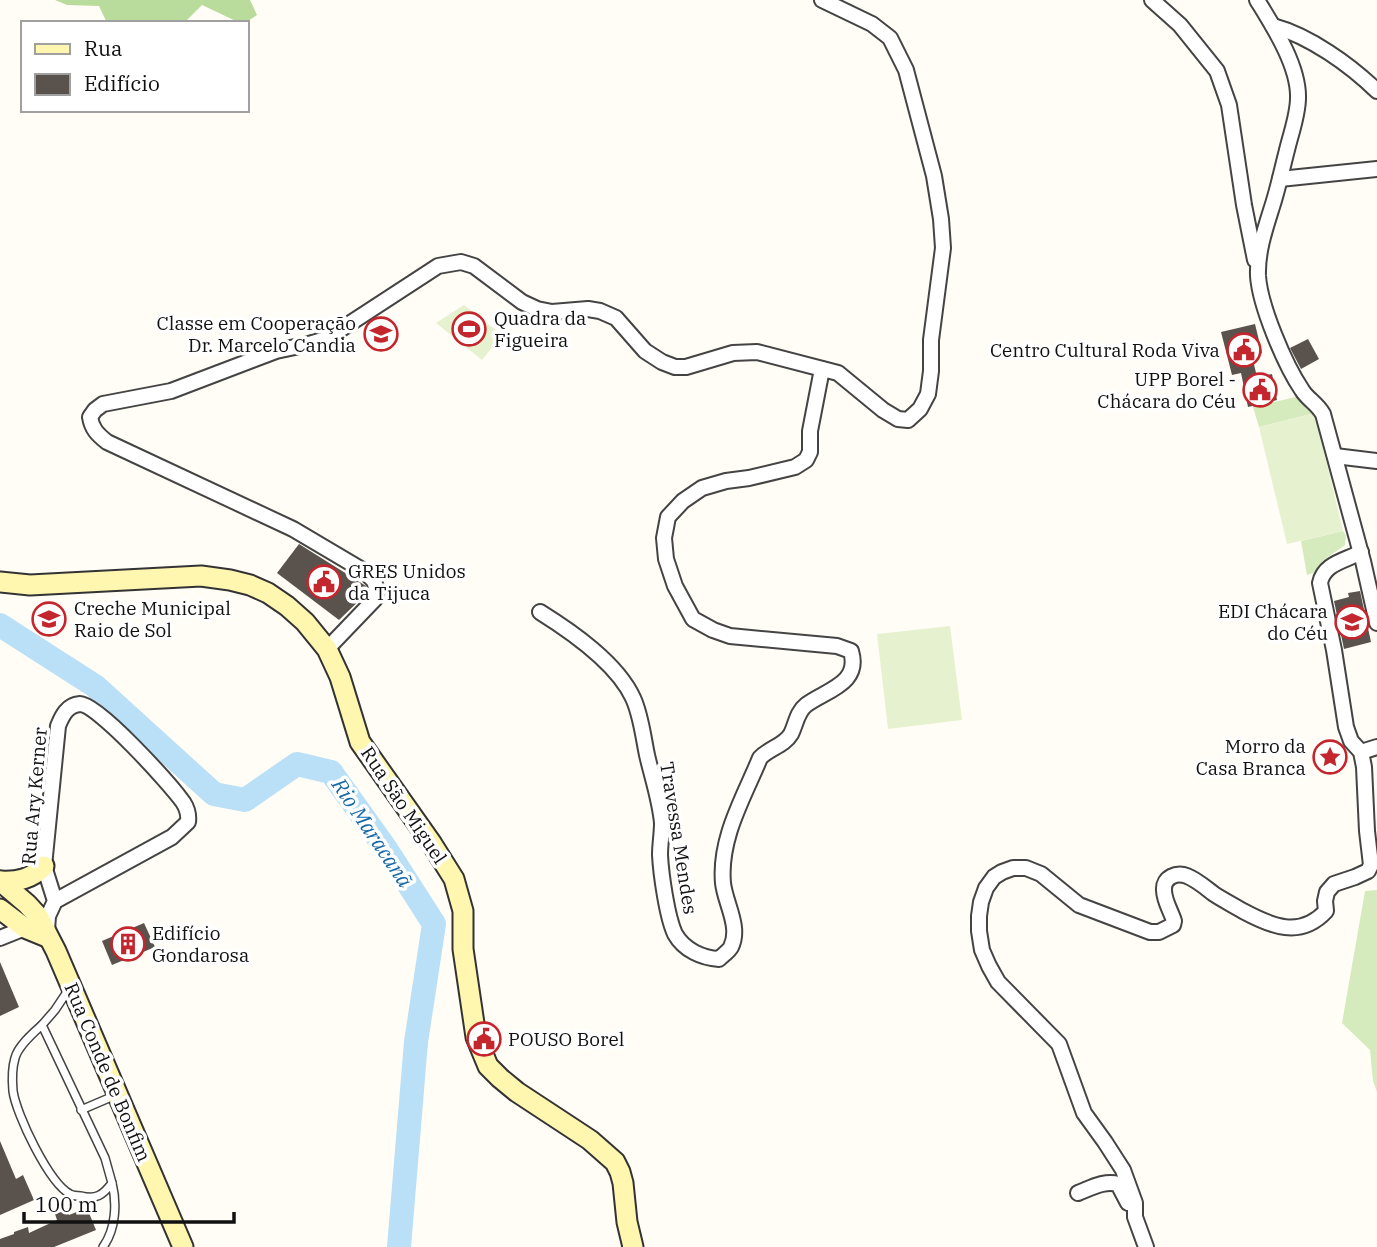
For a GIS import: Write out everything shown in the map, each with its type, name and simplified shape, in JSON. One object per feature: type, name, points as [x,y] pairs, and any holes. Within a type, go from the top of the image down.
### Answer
[{"type":"street","points":[[327,649],[375,599],[377,590],[374,581],[363,571],[293,529],[107,442],[91,427],[90,417],[94,410],[103,404],[171,391],[276,351],[326,339],[438,266],[461,262],[474,267],[522,302],[537,309],[552,312],[587,309],[616,318],[645,352],[675,367],[685,367],[733,353],[757,352],[838,373],[883,410],[898,419],[908,420],[920,409],[928,394],[943,248],[934,176],[906,70],[890,38],[872,24],[822,0]]},
{"type":"street","points":[[1152,0],[1180,25],[1217,71],[1229,105],[1262,299],[1278,344],[1303,392],[1317,403],[1323,414],[1361,552],[1377,623]]},
{"type":"street","points":[[1256,0],[1273,26],[1288,58],[1298,97],[1280,179],[1262,240],[1258,275]]},
{"type":"street","points":[[1273,26],[1292,31],[1315,45],[1359,75],[1377,91]]},
{"type":"street","points":[[1280,179],[1377,169]]},
{"type":"street","name":"Travessa Mendes","points":[[540,612],[574,633],[620,677],[634,698],[662,822],[660,854],[663,881],[676,934],[692,952],[719,959],[731,948],[734,928],[723,883],[724,857],[733,817],[760,758],[784,743],[805,706],[834,690],[849,676],[854,661],[851,651],[837,646],[730,636],[693,619],[675,586],[666,559],[664,538],[668,517],[682,501],[702,488],[795,467],[806,460],[810,452],[810,431],[822,369]]},
{"type":"street","points":[[1335,456],[1377,461]]},
{"type":"street","points":[[1135,1217],[1135,1203],[1123,1170],[1084,1113],[1059,1044],[998,982],[989,967],[982,950],[979,931],[981,902],[993,877],[1013,868],[1026,868],[1041,874],[1079,905],[1150,932],[1159,932],[1172,925],[1174,920],[1163,889],[1169,878],[1175,875],[1190,877],[1218,897],[1265,923],[1279,927],[1302,927],[1318,920],[1326,911],[1327,892],[1334,884],[1368,871],[1371,865],[1364,767],[1361,752],[1351,741],[1346,727],[1320,583],[1322,574],[1332,566],[1361,552]]},
{"type":"street","name":"Rua São Miguel","points":[[0,582],[30,585],[201,576],[230,580],[259,589],[287,606],[305,622],[327,649],[340,677],[360,742],[454,878],[463,911],[463,948],[475,1037],[484,1059],[508,1085],[590,1140],[615,1162],[623,1183],[633,1247]]},
{"type":"street","name":"Rua Ary Kerner","points":[[79,704],[88,706],[97,713],[141,753],[183,803],[189,813],[188,822],[172,837],[55,901],[44,866],[58,726],[62,715],[70,707],[79,704]]},
{"type":"street","points":[[1361,752],[1377,747]]},
{"type":"street","points":[[0,881],[23,880],[33,876],[44,866]]},
{"type":"street","name":"Rua Conde de Bonfim","points":[[0,881],[38,916],[56,951],[183,1247]]},
{"type":"street","points":[[0,909],[25,928],[47,937],[48,916],[55,901]]},
{"type":"street","points":[[0,939],[25,928]]},
{"type":"street","points":[[1078,1193],[1102,1184],[1118,1184],[1135,1217],[1146,1247]]},
{"type":"lane","points":[[71,987],[15,1056],[13,1093],[28,1132],[51,1176],[70,1194],[97,1198],[105,1193],[112,1183]]},
{"type":"lane","points":[[42,1025],[105,1158],[112,1183],[115,1196],[114,1217],[108,1240],[103,1247]]},
{"type":"lane","points":[[81,1110],[117,1094]]},
{"type":"green space","points":[[55,0],[250,0],[257,15],[248,21],[236,21],[202,5],[186,21],[106,21],[99,6],[67,5]]},
{"type":"green space","name":"Quadra da Figueira","points":[[464,305],[502,335],[482,360],[436,323]]},
{"type":"green space","points":[[1300,396],[1315,413],[1259,427],[1253,407]]},
{"type":"green space","points":[[1315,413],[1343,531],[1287,544],[1259,427]]},
{"type":"green space","points":[[1343,531],[1346,536],[1345,545],[1324,560],[1316,572],[1307,575],[1301,541]]},
{"type":"green space","points":[[950,626],[962,720],[888,729],[877,634]]},
{"type":"green space","points":[[1377,890],[1377,1092],[1373,1081],[1370,1050],[1342,1023],[1365,891]]},
{"type":"building","points":[[1255,324],[1262,353],[1252,356],[1257,377],[1272,374],[1277,400],[1248,407],[1241,373],[1232,375],[1221,332]]},
{"type":"building","points":[[1308,339],[1319,359],[1301,369],[1290,348]]},
{"type":"building","name":"GRES Unidos da Tijuca","points":[[299,544],[366,586],[366,594],[339,620],[277,573]]},
{"type":"building","points":[[1360,591],[1371,642],[1344,649],[1334,601],[1349,597],[1348,593]]},
{"type":"building","name":"Edifício Gondarosa","points":[[144,923],[155,947],[112,965],[102,941]]},
{"type":"building","points":[[0,962],[19,1007],[0,1016]]},
{"type":"building","points":[[0,1141],[16,1179],[23,1175],[34,1200],[0,1215]]},
{"type":"building","points":[[87,1208],[96,1230],[54,1247],[0,1247],[0,1239],[14,1232],[28,1227],[29,1233],[57,1220],[55,1214],[67,1210],[69,1215]]},
{"type":"waterway","name":"Rio Maracanã","points":[[0,625],[95,686],[214,794],[245,800],[297,764],[331,772],[386,849],[434,924],[416,1042],[399,1247]]},
{"type":"place","name":"Quadra da Figueira","points":[[469,329]]},
{"type":"place","name":"Classe em Cooperação Dr. Marcelo Candia","points":[[381,334]]},
{"type":"place","name":"Centro Cultural Roda Viva","points":[[1244,350]]},
{"type":"place","name":"UPP Borel - Chácara do Céu","points":[[1260,390]]},
{"type":"place","name":"GRES Unidos da Tijuca","points":[[324,582]]},
{"type":"place","name":"Creche Municipal Raio de Sol","points":[[49,619]]},
{"type":"place","name":"EDI Chácara do Céu","points":[[1352,622]]},
{"type":"place","name":"Morro da Casa Branca","points":[[1330,757]]},
{"type":"place","name":"Edifício Gondarosa","points":[[128,944]]},
{"type":"place","name":"POUSO Borel","points":[[484,1039]]}]
